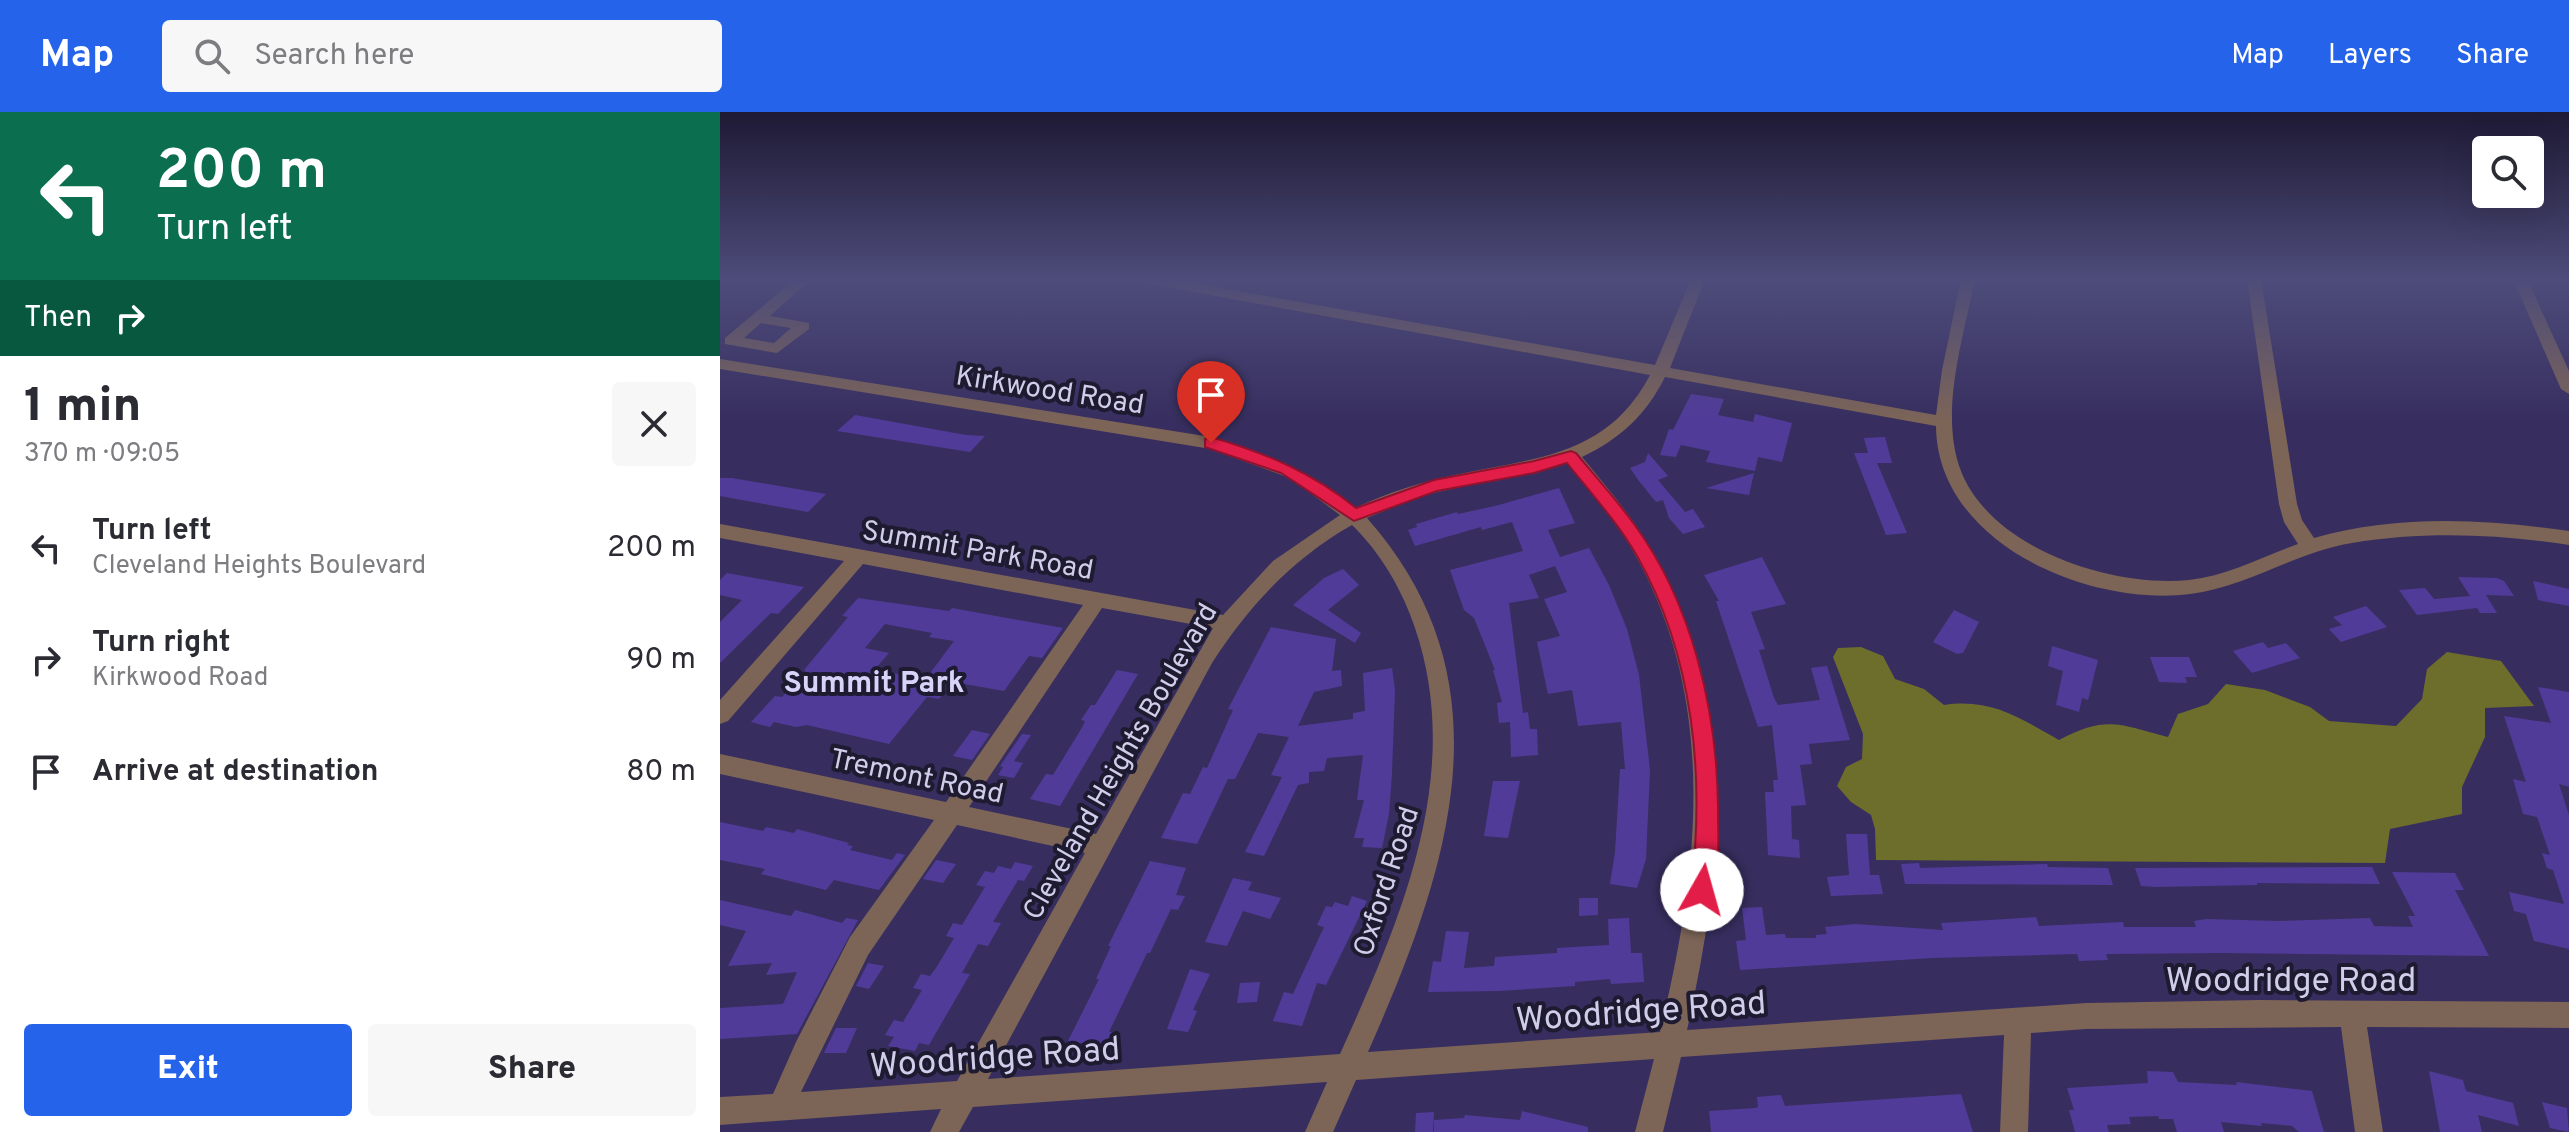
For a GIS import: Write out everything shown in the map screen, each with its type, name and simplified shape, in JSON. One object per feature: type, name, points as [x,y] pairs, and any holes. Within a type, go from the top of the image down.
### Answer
[{"type":"street","points":[[725,345],[747,327]]},
{"type":"street","points":[[725,345],[777,348],[803,327]]},
{"type":"street","points":[[1410,327],[1945,422]]},
{"type":"street","name":"Cleveland Heights Boulevard","points":[[944,1132],[1226,623],[1276,568],[1313,539],[1354,515],[1434,486],[1534,467],[1571,456],[1612,434],[1645,400],[1677,327]]},
{"type":"street","points":[[1960,327],[1945,422],[1948,462],[1958,486],[1976,510],[2014,542],[2077,573],[2128,585],[2189,587],[2235,575],[2309,545],[2351,536],[2441,528],[2499,529],[2569,538]]},
{"type":"street","points":[[2261,327],[2288,504],[2293,522],[2309,545]]},
{"type":"street","points":[[2541,327],[2569,389]]},
{"type":"street","name":"Kirkwood Road","points":[[720,364],[1211,443],[1286,469],[1323,490],[1354,515]]},
{"type":"street","points":[[1571,456],[1629,529],[1660,584],[1684,647],[1703,729],[1709,806],[1706,864],[1671,1044],[1649,1132]]},
{"type":"street","name":"Oxford Road","points":[[1319,1132],[1424,879],[1440,812],[1445,758],[1442,686],[1431,637],[1395,562],[1354,515]]},
{"type":"street","name":"Summit Park Road","points":[[720,531],[1226,623]]},
{"type":"street","points":[[720,715],[859,556]]},
{"type":"street","points":[[781,1107],[844,973],[1097,599]]},
{"type":"street","name":"Tremont Road","points":[[720,764],[1102,846]]},
{"type":"street","name":"Woodridge Road","points":[[720,1111],[2018,1020],[2171,1014],[2569,1015]]},
{"type":"street","points":[[2352,1014],[2369,1132]]},
{"type":"street","points":[[2014,1132],[2018,1020]]},
{"type":"shaded area","points":[[1861,647],[1883,656],[1895,679],[1924,689],[1944,705],[1991,707],[2018,717],[2059,740],[2089,727],[2113,724],[2168,737],[2178,714],[2208,704],[2226,684],[2265,690],[2310,707],[2329,721],[2396,726],[2422,699],[2427,669],[2447,652],[2501,661],[2534,706],[2485,708],[2485,737],[2462,787],[2462,814],[2390,829],[2385,863],[1876,860],[1875,829],[1871,815],[1851,802],[1837,786],[1846,767],[1862,759],[1863,734],[1833,657],[1838,648]]},
{"type":"building","points":[[1691,394],[1724,399],[1718,415],[1753,422],[1755,414],[1792,423],[1782,462],[1758,457],[1755,471],[1706,462],[1710,451],[1681,445],[1676,457],[1660,455],[1669,429],[1673,430]]},
{"type":"building","points":[[855,415],[985,436],[970,452],[837,431]]},
{"type":"building","points":[[1885,437],[1892,463],[1877,463],[1907,533],[1886,535],[1854,453],[1868,453],[1864,438]]},
{"type":"building","points":[[1648,453],[1668,476],[1658,480],[1685,512],[1693,509],[1705,527],[1683,534],[1669,518],[1663,500],[1656,502],[1639,481],[1630,468],[1645,462]]},
{"type":"building","points":[[1754,473],[1749,495],[1706,488]]},
{"type":"building","points":[[720,478],[826,494],[808,512],[720,496]]},
{"type":"building","points":[[1559,488],[1575,523],[1548,530],[1560,557],[1589,548],[1627,629],[1639,675],[1650,770],[1646,859],[1637,888],[1610,884],[1620,769],[1625,769],[1621,722],[1578,726],[1572,690],[1548,694],[1537,642],[1560,636],[1544,599],[1567,592],[1555,566],[1529,575],[1539,598],[1509,603],[1523,713],[1528,712],[1530,729],[1537,729],[1538,755],[1511,757],[1510,722],[1499,723],[1497,703],[1502,702],[1495,670],[1474,618],[1464,610],[1450,570],[1523,551],[1512,522],[1482,530],[1481,527],[1415,546],[1408,530],[1417,527],[1416,524],[1457,512],[1495,506]]},
{"type":"building","points":[[1762,557],[1786,604],[1751,612],[1765,649],[1759,650],[1774,698],[1778,705],[1820,700],[1811,668],[1827,666],[1850,740],[1809,744],[1812,764],[1800,765],[1806,805],[1791,806],[1792,839],[1799,840],[1800,858],[1768,855],[1765,792],[1774,792],[1773,780],[1778,780],[1772,725],[1758,727],[1716,601],[1719,601],[1704,575]]},
{"type":"building","points":[[1343,569],[1359,585],[1328,610],[1361,633],[1355,643],[1293,605],[1324,578]]},
{"type":"building","points":[[727,573],[804,587],[778,614],[771,613],[720,663],[720,622],[742,600],[720,595],[720,580]]},
{"type":"building","points":[[2458,577],[2497,578],[2504,581],[2514,596],[2486,595],[2497,613],[2480,613],[2477,608],[2417,615],[2399,590],[2425,588],[2434,599],[2470,596]]},
{"type":"building","points":[[2533,581],[2569,589],[2569,606],[2538,600]]},
{"type":"building","points":[[858,598],[949,611],[952,608],[1063,628],[1042,658],[1029,656],[1004,691],[953,682],[939,699],[927,697],[889,744],[807,725],[796,727],[774,722],[770,727],[751,722],[775,696],[782,697],[806,671],[848,617],[842,616]],"holes":[[[885,624],[932,633],[929,637],[954,641],[925,680],[875,669],[889,653],[865,648]]]},
{"type":"building","points":[[2366,606],[2387,627],[2341,642],[2329,629],[2342,625],[2333,617]]},
{"type":"building","points":[[1954,610],[1979,622],[1963,653],[1957,654],[1933,642]]},
{"type":"building","points":[[1271,627],[1336,639],[1332,671],[1341,670],[1342,686],[1314,692],[1298,726],[1353,719],[1353,713],[1365,711],[1363,673],[1392,668],[1395,690],[1392,773],[1389,814],[1382,848],[1362,847],[1364,838],[1354,838],[1364,800],[1357,800],[1363,755],[1327,758],[1324,771],[1309,772],[1309,783],[1298,785],[1264,856],[1245,852],[1282,777],[1271,775],[1289,737],[1258,733],[1235,779],[1228,779],[1197,844],[1161,838],[1183,793],[1190,794],[1203,767],[1207,768],[1233,710],[1228,709]]},
{"type":"building","points":[[2263,642],[2268,648],[2286,643],[2300,658],[2252,673],[2233,651]]},
{"type":"building","points":[[2052,646],[2098,660],[2088,700],[2082,698],[2079,712],[2056,705],[2063,671],[2048,666]]},
{"type":"building","points":[[2150,657],[2189,657],[2197,677],[2185,677],[2187,683],[2159,682]]},
{"type":"building","points":[[1117,670],[1138,674],[1060,806],[1030,799],[1046,774],[1053,775],[1083,726],[1085,721],[1081,720],[1091,705],[1095,705]]},
{"type":"building","points":[[2538,687],[2569,692],[2569,787],[2559,784],[2569,815],[2569,949],[2534,941],[2526,914],[2514,911],[2509,892],[2564,904],[2553,870],[2547,868],[2542,853],[2550,855],[2537,817],[2523,814],[2513,779],[2526,782],[2504,716],[2551,723]]},
{"type":"building","points":[[972,730],[990,734],[972,760],[953,756]]},
{"type":"building","points":[[1022,734],[1031,735],[1014,761],[1023,763],[1014,778],[998,775],[1003,767],[1000,766]]},
{"type":"building","points":[[1493,781],[1520,781],[1508,838],[1484,836]]},
{"type":"building","points":[[720,822],[763,831],[766,827],[794,833],[797,829],[849,843],[847,845],[853,846],[850,850],[892,860],[897,853],[905,855],[879,890],[834,880],[826,890],[761,874],[765,869],[720,860]]},
{"type":"building","points":[[1846,834],[1867,834],[1870,875],[1879,875],[1883,894],[1831,896],[1827,877],[1849,875]]},
{"type":"building","points":[[936,860],[956,864],[943,883],[923,879]]},
{"type":"building","points":[[1150,861],[1186,868],[1176,895],[1185,896],[1178,910],[1171,909],[1150,953],[1147,953],[1104,1047],[1068,1041],[1099,979],[1096,979],[1111,946],[1108,946]]},
{"type":"building","points":[[1015,862],[1033,866],[1024,881],[1018,880],[993,922],[1001,923],[988,946],[978,944],[962,973],[970,974],[929,1045],[919,1043],[915,1051],[888,1046],[894,1037],[885,1035],[894,1020],[903,1022],[922,990],[913,988],[921,974],[930,976],[936,968],[954,938],[946,936],[953,923],[962,925],[985,887],[976,885],[985,871],[994,873],[998,866],[1011,869]]},
{"type":"building","points":[[1919,863],[1920,868],[2047,864],[2048,867],[2108,868],[2113,885],[1905,884],[1901,864]]},
{"type":"building","points":[[2372,867],[2380,884],[2257,883],[2157,887],[2141,886],[2135,868]]},
{"type":"building","points":[[2392,872],[2455,873],[2464,890],[2455,890],[2489,956],[2106,954],[2108,960],[2079,961],[2077,954],[1932,958],[1740,970],[1736,941],[1746,940],[1742,908],[1762,907],[1766,935],[1785,934],[1786,938],[1816,938],[1816,935],[1827,934],[1825,927],[1855,924],[1943,930],[1941,923],[2036,917],[2039,926],[2123,922],[2124,927],[2196,927],[2194,921],[2206,919],[2277,921],[2370,918],[2374,926],[2413,927],[2408,916],[2415,916]]},
{"type":"building","points":[[1233,878],[1252,882],[1248,890],[1281,898],[1270,919],[1243,911],[1227,946],[1205,942]]},
{"type":"building","points":[[1352,896],[1367,901],[1326,985],[1317,983],[1302,1026],[1273,1021],[1284,992],[1293,994],[1324,927],[1317,925],[1326,906],[1332,907],[1335,902],[1348,906]]},
{"type":"building","points":[[1579,898],[1598,898],[1598,915],[1579,916]]},
{"type":"building","points":[[720,900],[791,916],[795,910],[842,923],[846,918],[858,920],[797,1034],[720,1039],[720,1008],[783,1004],[797,972],[766,975],[772,963],[728,966],[746,931],[720,925]]},
{"type":"building","points":[[1629,918],[1631,953],[1642,953],[1644,982],[1611,984],[1610,979],[1575,982],[1575,986],[1428,992],[1433,961],[1441,962],[1446,931],[1469,932],[1464,968],[1494,966],[1495,957],[1557,953],[1557,948],[1609,945],[1608,919]]},
{"type":"building","points":[[868,963],[884,966],[869,989],[856,986]]},
{"type":"building","points":[[1190,969],[1210,974],[1193,1010],[1197,1011],[1188,1032],[1167,1029]]},
{"type":"building","points":[[1260,982],[1257,1002],[1237,1003],[1240,983]]},
{"type":"building","points":[[836,1028],[857,1028],[846,1053],[824,1053]]},
{"type":"building","points":[[2147,1071],[2173,1072],[2178,1082],[2237,1085],[2236,1082],[2312,1091],[2324,1132],[2299,1132],[2292,1126],[2221,1122],[2224,1132],[2177,1132],[2173,1119],[2159,1119],[2158,1116],[2129,1117],[2131,1124],[2107,1125],[2109,1132],[2075,1132],[2069,1110],[2074,1110],[2067,1088],[2148,1083]]},
{"type":"building","points":[[2429,1071],[2463,1080],[2466,1091],[2513,1103],[2519,1126],[2478,1115],[2482,1132],[2440,1132]]},
{"type":"building","points":[[1961,1094],[1973,1132],[1711,1132],[1709,1111],[1755,1108],[1758,1107],[1757,1097],[1781,1095],[1785,1106]]},
{"type":"building","points":[[2542,1102],[2567,1108],[2569,1132],[2550,1128]]},
{"type":"building","points":[[1522,1111],[1588,1127],[1588,1132],[1434,1132],[1434,1120],[1464,1118],[1465,1115],[1520,1120]]},
{"type":"building","points":[[1434,1112],[1433,1132],[1415,1132],[1416,1113]]},
{"type":"district","name":"Summit Park","points":[[874,682]]},
{"type":"route","points":[[1211,443],[1286,469],[1323,490],[1354,515],[1434,486],[1534,467],[1571,456],[1629,529],[1644,553],[1673,614],[1684,647],[1699,704],[1707,771],[1708,841],[1702,890]]}]
